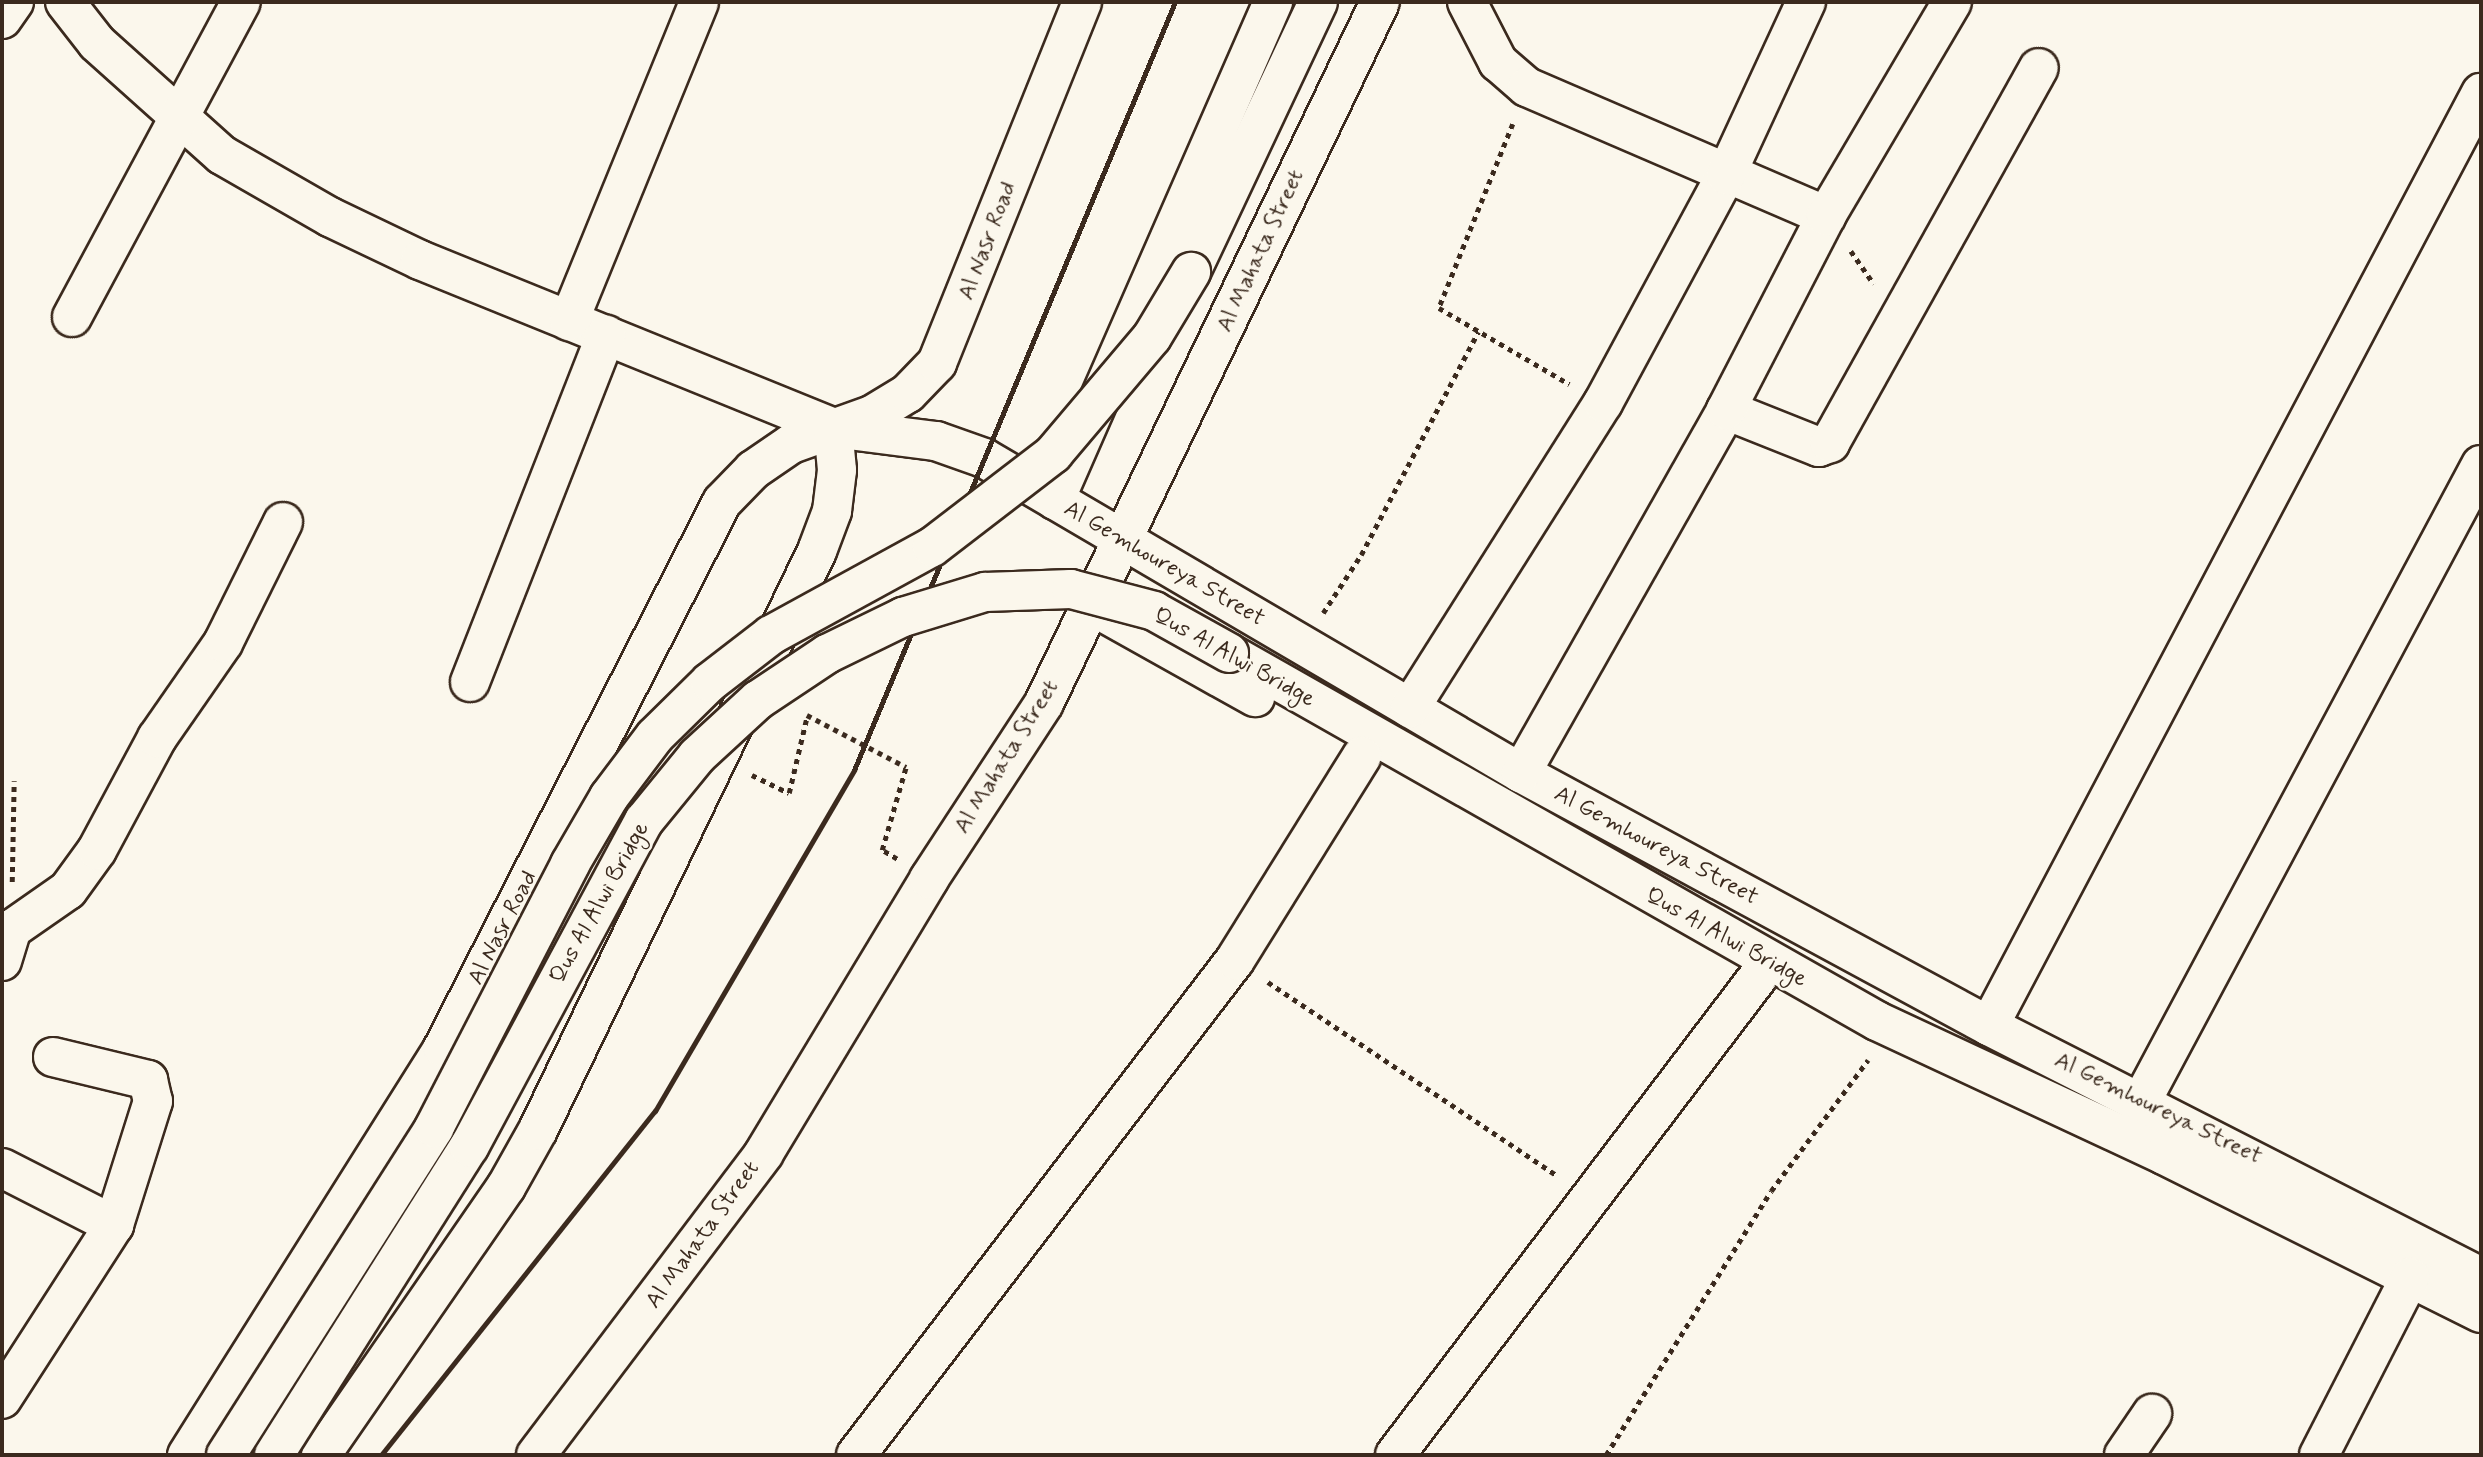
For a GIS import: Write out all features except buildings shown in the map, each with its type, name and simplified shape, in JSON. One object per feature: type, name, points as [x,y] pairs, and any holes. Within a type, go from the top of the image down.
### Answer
[{"type":"street","points":[[65,2],[97,43],[222,155],[330,217],[569,321],[833,428],[834,497],[817,551],[538,1130],[506,1187],[321,1455]]},
{"type":"street","points":[[72,317],[176,116],[242,2]]},
{"type":"street","points":[[569,321],[699,2]]},
{"type":"street","name":"Al Nasr Road","points":[[187,1455],[443,1048],[722,502],[753,470],[791,444],[873,415],[908,393],[937,363],[1082,2]]},
{"type":"street","points":[[1055,500],[1273,2]]},
{"type":"street","name":"Qus Al Alwi Bridge","points":[[226,1455],[434,1128],[570,864],[609,797],[655,736],[710,682],[771,635],[932,547],[1053,454],[1152,337],[1191,272],[1318,2]]},
{"type":"street","name":"Al Mahata Street","points":[[536,1455],[764,1153],[929,879],[1044,703],[1380,2]]},
{"type":"street","points":[[1467,2],[1498,62],[1527,87],[1826,216]]},
{"type":"street","points":[[1410,708],[1603,403],[1726,175],[1806,2]]},
{"type":"street","points":[[1521,773],[1727,411],[1826,216],[1952,2]]},
{"type":"street","points":[[1727,411],[1819,447],[1830,443],[1897,318],[2039,68]]},
{"type":"street","points":[[1989,1026],[2481,93]]},
{"type":"street","points":[[470,682],[606,335]]},
{"type":"street","name":"Al Gemhoureya Street","points":[[833,428],[936,441],[984,458],[1521,773],[1989,1026],[2481,1276]]},
{"type":"street","points":[[2141,1102],[2481,465]]},
{"type":"street","points":[[7,945],[68,890],[97,850],[157,738],[223,643],[283,522]]},
{"type":"street","name":"Qus Al Alwi Bridge","points":[[274,1455],[469,1147],[644,821],[697,756],[758,700],[827,654],[892,622],[985,592],[1071,589],[1154,611],[1845,1004],[2302,1222]]},
{"type":"street","points":[[1092,606],[1880,1044],[2204,1199],[2255,1216],[2302,1222],[2481,1313]]},
{"type":"street","points":[[856,1455],[1235,960],[1362,757]]},
{"type":"street","points":[[1395,1455],[1758,977]]},
{"type":"street","points":[[2,1399],[114,1225],[153,1101],[148,1080],[53,1057]]},
{"type":"street","points":[[2,1168],[114,1225]]},
{"type":"street","points":[[2319,1455],[2410,1277]]},
{"type":"street","points":[[2124,1455],[2152,1414]]},
{"type":"path","points":[[1527,87],[1439,308],[1603,403]]},
{"type":"path","points":[[1826,216],[1897,318]]},
{"type":"path","points":[[1302,645],[1361,555],[1478,332]]},
{"type":"path","points":[[789,793],[807,715],[905,767],[882,850]]},
{"type":"path","points":[[7,945],[14,781]]},
{"type":"path","points":[[1235,960],[1590,1197]]},
{"type":"path","points":[[1606,1455],[1771,1191],[1880,1044]]},
{"type":"railway","points":[[381,1455],[655,1111],[854,770],[1175,2]]}]
